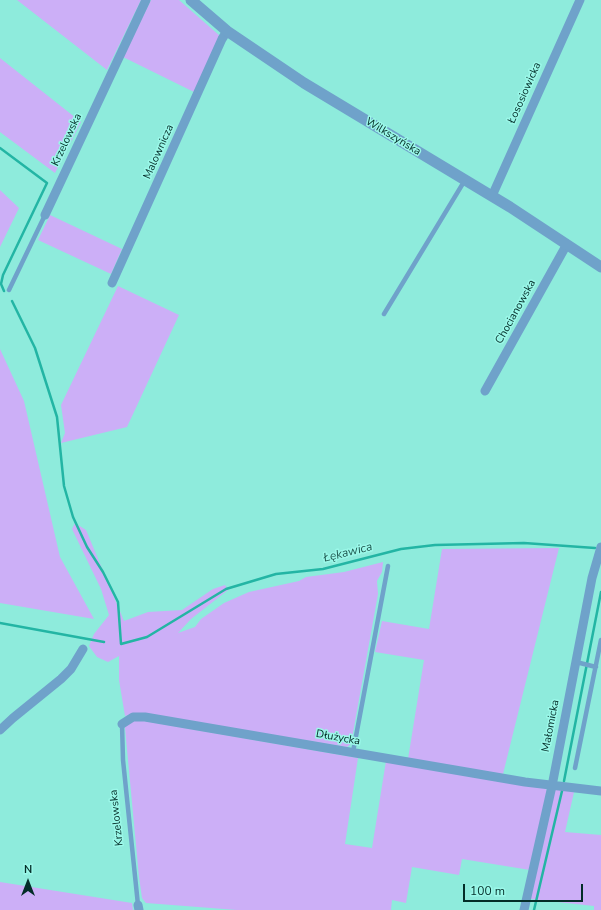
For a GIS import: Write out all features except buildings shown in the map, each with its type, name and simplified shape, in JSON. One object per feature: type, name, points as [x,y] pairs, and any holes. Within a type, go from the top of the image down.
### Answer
[{"type":"street","name":"Krzelowska","points":[[44,215],[146,0]]},
{"type":"street","name":"Wilkszyńska","points":[[191,0],[227,30],[322,94],[492,196],[601,267]]},
{"type":"street","name":"Łososiowicka","points":[[492,196],[580,0]]},
{"type":"street","name":"Malownicza","points":[[112,283],[222,38],[227,30]]},
{"type":"street","name":"Chocianowska","points":[[485,391],[567,244]]},
{"type":"street","name":"Małomicka","points":[[524,910],[578,663],[592,578],[601,547]]},
{"type":"street","points":[[0,730],[61,679],[71,669],[83,649]]},
{"type":"street","name":"Dłużycka","points":[[122,724],[133,717],[145,717],[552,786],[601,791]]},
{"type":"lane","points":[[384,314],[465,180]]},
{"type":"lane","name":"Krzelowska","points":[[9,290],[44,215]]},
{"type":"lane","points":[[353,752],[388,566]]},
{"type":"lane","points":[[575,768],[594,666],[601,640]]},
{"type":"lane","points":[[578,663],[594,666]]},
{"type":"lane","name":"Krzelowska","points":[[122,724],[123,760],[139,908]]},
{"type":"shaded area","points":[[17,0],[141,0],[107,70]]},
{"type":"shaded area","points":[[151,0],[179,0],[220,36],[194,92],[123,57]]},
{"type":"shaded area","points":[[0,58],[81,122],[55,173],[0,132]]},
{"type":"shaded area","points":[[0,190],[19,208],[0,247]]},
{"type":"shaded area","points":[[50,215],[122,249],[111,274],[38,240]]},
{"type":"shaded area","points":[[118,286],[179,315],[127,427],[61,443],[65,433],[61,405]]},
{"type":"shaded area","points":[[0,349],[24,401],[60,557],[94,619],[0,603]]},
{"type":"shaded area","points":[[75,523],[86,530],[124,621],[148,612],[182,610],[213,589],[225,585],[228,590],[191,619],[178,633],[195,627],[201,619],[224,603],[249,592],[299,581],[306,577],[344,572],[383,562],[382,572],[377,581],[378,594],[351,744],[347,747],[135,713],[125,716],[119,680],[119,656],[108,662],[97,657],[89,646],[94,634],[109,615],[101,589],[72,529]]},
{"type":"shaded area","points":[[559,548],[503,774],[408,759],[424,660],[375,652],[382,621],[429,629],[442,549]]},
{"type":"shaded area","points":[[133,719],[358,758],[345,844],[372,848],[386,761],[544,787],[547,790],[530,870],[462,859],[459,875],[412,867],[406,903],[392,900],[391,910],[237,910],[146,903],[142,898],[139,877],[125,728],[125,725]]},
{"type":"shaded area","points":[[555,788],[574,792],[565,832],[601,835],[601,910],[594,910],[594,906],[530,899]]},
{"type":"shaded area","points":[[0,882],[132,903],[133,910],[0,910]]},
{"type":"waterway","points":[[0,148],[47,183],[3,275],[1,284],[4,291]]},
{"type":"waterway","name":"Łękawica","points":[[12,301],[35,348],[57,417],[64,486],[73,517],[87,547],[103,572],[118,602],[121,644],[147,637],[226,589],[276,574],[323,569],[401,549],[435,545],[524,543],[595,548]]},
{"type":"waterway","points":[[564,781],[601,592]]},
{"type":"waterway","name":"Łękawica","points":[[0,623],[104,642]]},
{"type":"waterway","points":[[534,910],[562,791]]}]
